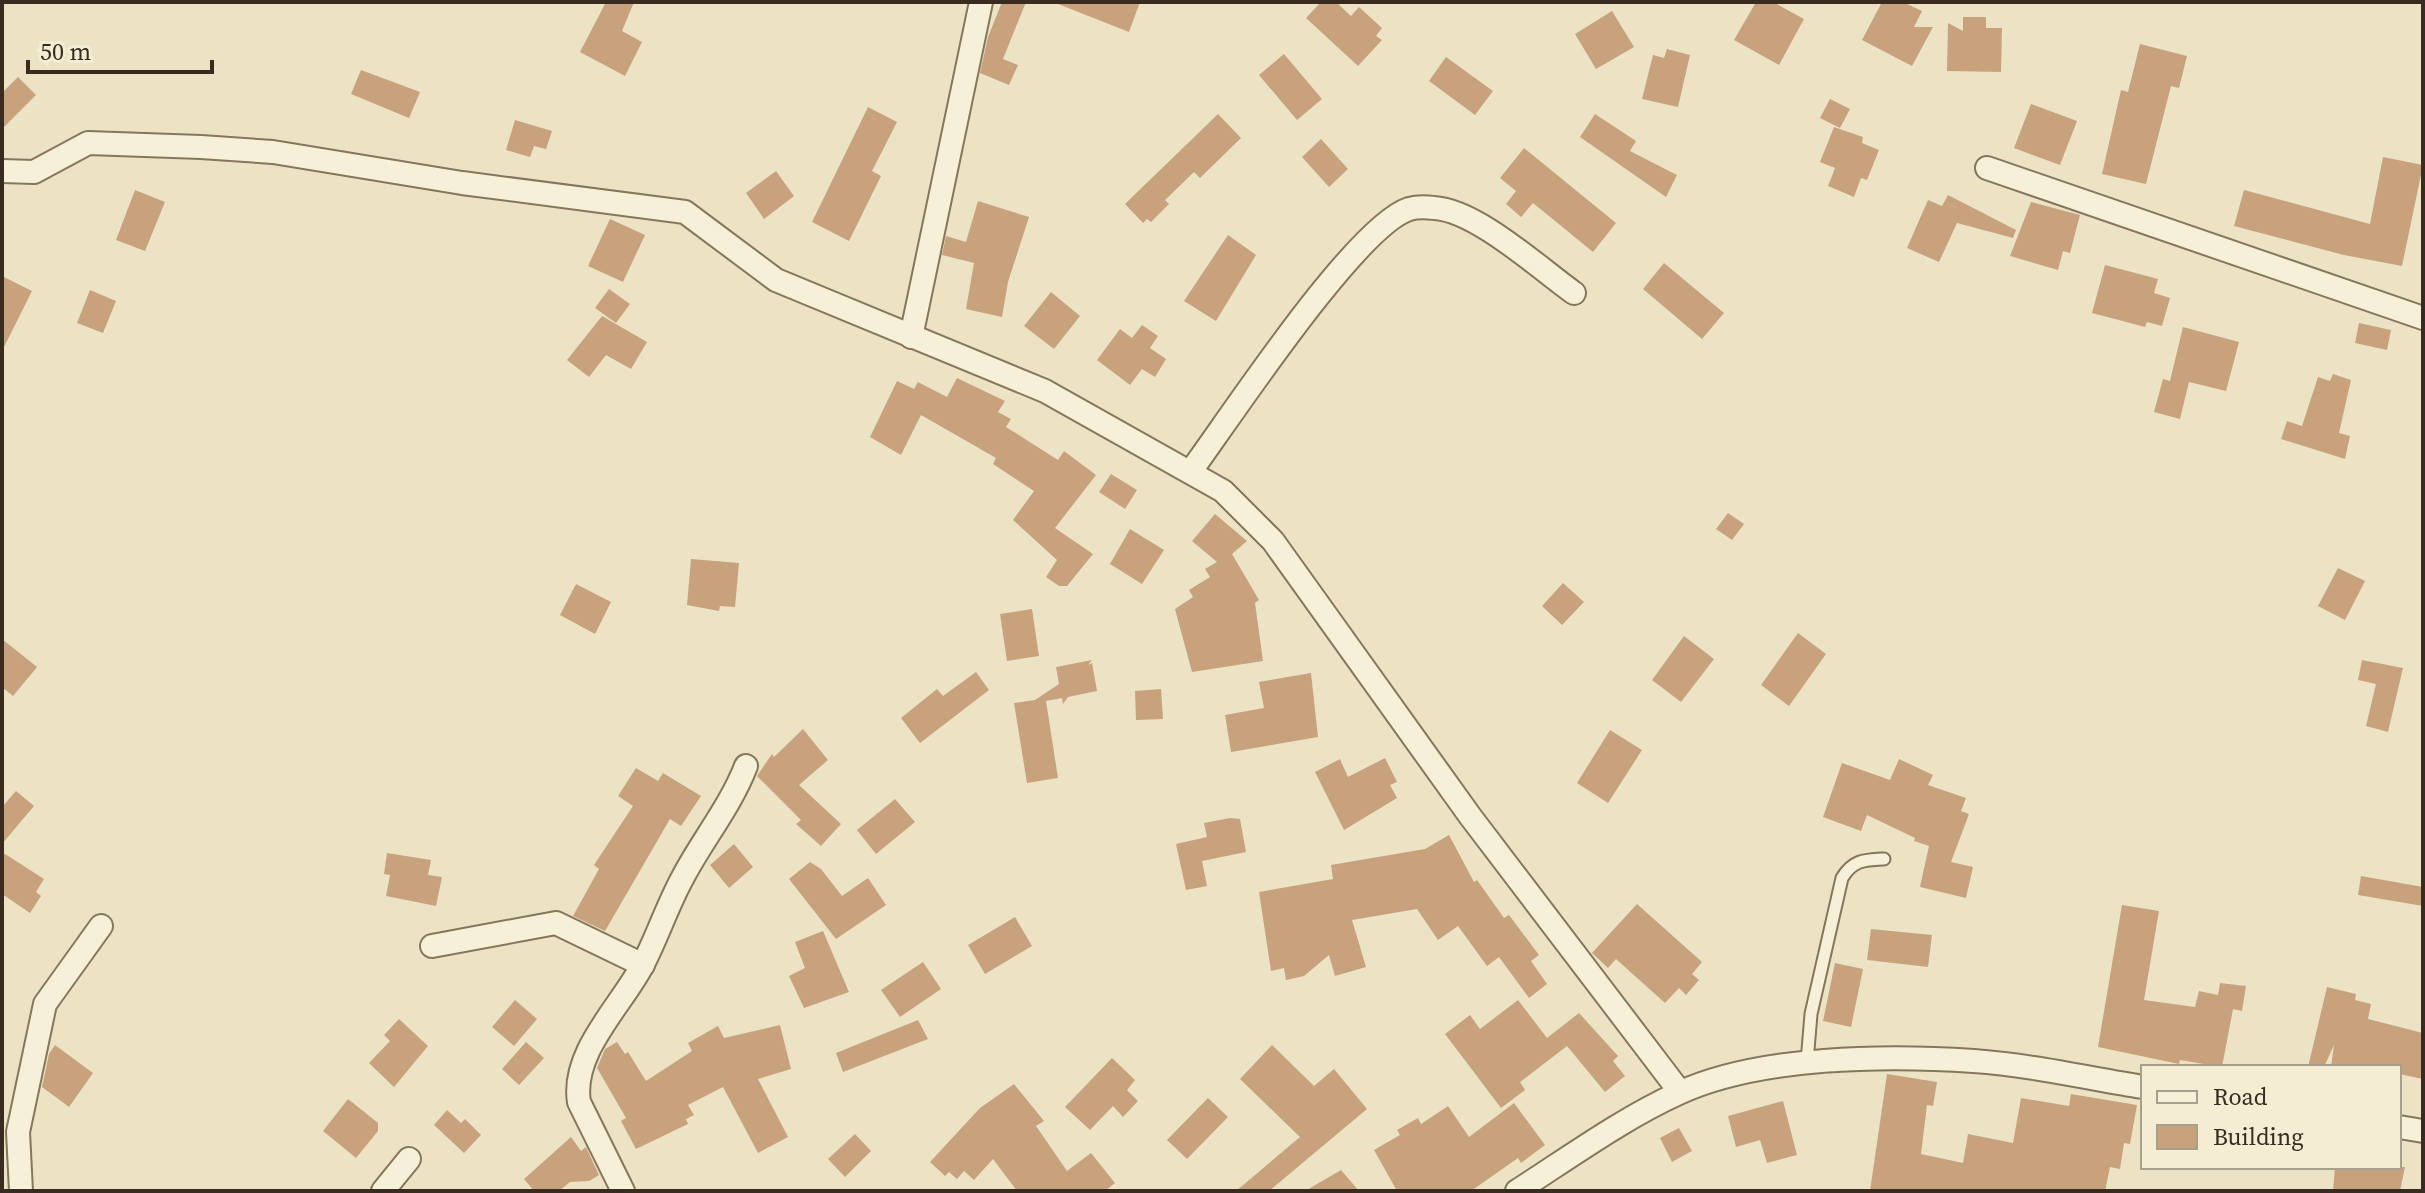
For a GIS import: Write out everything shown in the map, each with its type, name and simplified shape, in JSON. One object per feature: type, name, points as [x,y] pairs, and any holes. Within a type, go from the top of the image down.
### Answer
[{"type":"street","points":[[911,337],[981,2]]},
{"type":"street","points":[[2,171],[34,172],[88,143],[201,147],[273,152],[462,183],[685,212],[776,280],[1045,391],[1191,471],[1223,491],[1273,541],[1470,816],[1680,1092]]},
{"type":"street","points":[[1987,168],[2423,318]]},
{"type":"street","points":[[1191,471],[1320,294],[1384,225],[1409,209],[1436,207],[1469,218],[1574,293]]},
{"type":"street","points":[[623,1191],[584,1117],[577,1086],[593,1046],[643,965],[683,877],[734,797],[746,766]]},
{"type":"street","points":[[432,946],[556,923],[643,965]]},
{"type":"street","points":[[21,1191],[18,1132],[45,1004],[101,926]]},
{"type":"street","points":[[1523,1189],[1632,1118],[1680,1092],[1724,1076],[1807,1062],[1975,1061],[2141,1087]]},
{"type":"street","points":[[2401,1127],[2423,1131]]},
{"type":"street","points":[[383,1191],[409,1159]]},
{"type":"lane","points":[[1807,1062],[1811,1014],[1842,878],[1849,867],[1860,861],[1884,859]]},
{"type":"building","points":[[606,2],[634,2],[622,31],[642,42],[625,76],[580,52]]},
{"type":"building","points":[[1002,2],[1026,2],[1003,59],[1018,65],[1009,85],[980,73],[988,37]]},
{"type":"building","points":[[1053,2],[1140,2],[1129,32]]},
{"type":"building","points":[[1321,2],[1336,2],[1351,16],[1359,7],[1382,28],[1376,36],[1382,40],[1358,66],[1306,18]]},
{"type":"building","points":[[1756,2],[1773,2],[1804,19],[1779,65],[1734,40]]},
{"type":"building","points":[[1882,2],[1903,2],[1922,11],[1914,27],[1933,27],[1912,66],[1862,40]]},
{"type":"building","points":[[1612,11],[1634,47],[1596,69],[1575,34]]},
{"type":"building","points":[[1963,17],[1986,17],[1986,28],[2002,28],[2001,72],[1947,71],[1948,23],[1963,31]]},
{"type":"building","points":[[2140,44],[2187,56],[2179,88],[2171,86],[2146,184],[2102,174],[2121,90],[2128,92]]},
{"type":"building","points":[[1667,49],[1690,55],[1678,107],[1642,99],[1653,55],[1664,58]]},
{"type":"building","points":[[1284,54],[1322,99],[1297,120],[1259,75]]},
{"type":"building","points":[[1446,57],[1493,91],[1475,115],[1429,81]]},
{"type":"building","points":[[361,70],[420,92],[409,118],[351,94]]},
{"type":"building","points":[[18,77],[36,95],[2,129],[2,93]]},
{"type":"building","points":[[1830,99],[1850,109],[1840,128],[1820,118]]},
{"type":"building","points":[[2031,104],[2077,121],[2060,165],[2014,148]]},
{"type":"building","points":[[868,107],[897,122],[872,171],[881,176],[849,241],[812,222]]},
{"type":"building","points":[[1218,114],[1241,138],[1200,178],[1194,172],[1165,200],[1169,204],[1151,222],[1147,219],[1143,223],[1125,204]]},
{"type":"building","points":[[1595,114],[1636,141],[1630,151],[1677,175],[1666,197],[1580,137]]},
{"type":"building","points":[[515,120],[552,131],[546,149],[534,146],[530,157],[506,150]]},
{"type":"building","points":[[1834,127],[1863,137],[1862,143],[1879,150],[1867,180],[1861,178],[1854,197],[1828,186],[1835,168],[1820,162]]},
{"type":"building","points":[[1321,139],[1348,169],[1329,187],[1302,157]]},
{"type":"building","points":[[1524,148],[1616,223],[1593,252],[1533,203],[1521,217],[1506,204],[1516,191],[1500,178]]},
{"type":"building","points":[[2383,157],[2423,165],[2402,266],[2344,255],[2234,226],[2244,190],[2370,224]]},
{"type":"building","points":[[776,171],[794,196],[764,219],[746,193]]},
{"type":"building","points":[[135,190],[165,202],[145,251],[116,240]]},
{"type":"building","points":[[1948,195],[2016,230],[2013,238],[1957,223],[1939,262],[1907,248],[1928,200],[1942,206]]},
{"type":"building","points":[[978,201],[1029,217],[1008,282],[1002,317],[966,309],[974,263],[942,255],[946,236],[966,242]]},
{"type":"building","points":[[2031,202],[2080,215],[2070,253],[2063,251],[2058,270],[2010,256]]},
{"type":"building","points":[[610,219],[645,235],[623,282],[588,266]]},
{"type":"building","points":[[1228,235],[1256,255],[1216,321],[1184,301]]},
{"type":"building","points":[[1664,263],[1724,313],[1702,339],[1643,289]]},
{"type":"building","points":[[2105,265],[2158,279],[2154,293],[2170,298],[2162,326],[2147,322],[2145,327],[2092,313]]},
{"type":"building","points":[[2,276],[32,291],[2,351]]},
{"type":"building","points":[[609,289],[630,304],[616,323],[595,308]]},
{"type":"building","points":[[90,290],[116,301],[103,333],[77,323]]},
{"type":"building","points":[[1051,292],[1080,316],[1054,349],[1024,326]]},
{"type":"building","points":[[602,316],[647,342],[631,369],[606,355],[589,377],[567,360]]},
{"type":"building","points":[[2359,323],[2391,330],[2387,350],[2355,343]]},
{"type":"building","points":[[1142,325],[1158,336],[1150,348],[1166,359],[1155,377],[1142,369],[1130,385],[1097,360],[1120,329],[1132,338]]},
{"type":"building","points":[[2183,327],[2239,342],[2226,391],[2189,382],[2180,419],[2154,412],[2163,379],[2170,381]]},
{"type":"building","points":[[2333,374],[2351,380],[2339,433],[2350,436],[2345,459],[2281,439],[2287,421],[2302,426],[2318,377],[2330,381]]},
{"type":"building","points":[[957,378],[1005,401],[998,412],[1011,419],[1006,427],[1058,460],[1064,451],[1096,475],[1055,528],[1093,554],[1067,586],[1059,586],[1046,577],[1057,560],[1013,520],[1034,491],[993,464],[996,458],[921,415],[901,455],[870,437],[897,381],[914,389],[918,382],[947,397]]},
{"type":"building","points":[[1111,474],[1137,490],[1125,509],[1099,492]]},
{"type":"building","points":[[1728,513],[1744,524],[1732,540],[1716,529]]},
{"type":"building","points":[[1215,514],[1247,541],[1232,554],[1259,600],[1255,603],[1263,661],[1192,672],[1175,609],[1193,597],[1189,590],[1210,577],[1205,569],[1217,562],[1192,541]]},
{"type":"building","points":[[1130,529],[1164,550],[1142,584],[1110,564]]},
{"type":"building","points":[[691,559],[739,563],[735,607],[720,606],[719,611],[687,605]]},
{"type":"building","points":[[2338,568],[2365,581],[2345,620],[2318,606]]},
{"type":"building","points":[[1563,583],[1584,602],[1562,625],[1542,606]]},
{"type":"building","points":[[576,584],[611,602],[595,634],[560,615]]},
{"type":"building","points":[[1032,609],[1039,656],[1007,661],[1000,614]]},
{"type":"building","points":[[1798,633],[1826,654],[1789,706],[1761,685]]},
{"type":"building","points":[[1684,636],[1714,659],[1681,702],[1652,680]]},
{"type":"building","points":[[2,639],[37,667],[13,696],[2,687]]},
{"type":"building","points":[[1092,660],[1088,665],[1092,663],[1097,691],[1068,697],[1063,704],[1062,698],[1046,701],[1058,778],[1027,783],[1014,703],[1035,700],[1059,684],[1056,667]]},
{"type":"building","points":[[2362,660],[2403,668],[2388,732],[2366,726],[2376,684],[2358,680]]},
{"type":"building","points":[[976,672],[989,690],[920,743],[901,718],[937,689],[943,696]]},
{"type":"building","points":[[1311,673],[1318,737],[1231,752],[1225,715],[1264,708],[1259,682]]},
{"type":"building","points":[[1161,689],[1163,719],[1136,720],[1135,691]]},
{"type":"building","points":[[803,729],[828,760],[799,785],[841,824],[821,846],[796,824],[801,820],[757,776],[772,754],[774,757]]},
{"type":"building","points":[[1610,730],[1642,750],[1608,803],[1577,783]]},
{"type":"building","points":[[1385,758],[1397,782],[1390,785],[1397,798],[1344,830],[1315,772],[1340,759],[1348,777]]},
{"type":"building","points":[[1899,759],[1933,775],[1928,785],[1966,798],[1961,811],[1969,814],[1951,862],[1973,867],[1966,898],[1920,887],[1929,846],[1914,841],[1915,838],[1867,815],[1861,831],[1823,817],[1842,763],[1890,780]]},
{"type":"building","points":[[636,768],[658,781],[663,773],[701,796],[681,826],[670,819],[605,931],[573,916],[599,869],[594,865],[633,806],[618,796]]},
{"type":"building","points":[[16,791],[34,806],[2,844],[2,807]]},
{"type":"building","points":[[895,799],[915,822],[876,854],[857,830]]},
{"type":"building","points":[[1240,819],[1246,852],[1202,861],[1207,886],[1186,890],[1176,844],[1207,837],[1204,823]]},
{"type":"building","points":[[1449,835],[1474,882],[1477,880],[1504,918],[1509,915],[1539,955],[1531,961],[1547,984],[1529,998],[1499,957],[1487,966],[1458,926],[1438,940],[1417,909],[1352,920],[1366,967],[1335,976],[1329,955],[1304,976],[1286,980],[1284,968],[1271,971],[1259,892],[1333,879],[1331,865],[1425,849]]},
{"type":"building","points":[[734,844],[753,867],[729,888],[710,865]]},
{"type":"building","points":[[2,852],[44,879],[36,892],[41,896],[30,913],[2,894]]},
{"type":"building","points":[[387,853],[431,860],[428,875],[442,877],[436,906],[386,896],[390,875],[384,874]]},
{"type":"building","points":[[810,862],[821,869],[842,896],[868,878],[886,905],[836,939],[789,879]]},
{"type":"building","points":[[2361,876],[2423,887],[2423,906],[2358,895]]},
{"type":"building","points":[[1637,904],[1702,962],[1692,974],[1699,980],[1686,995],[1679,988],[1665,1003],[1616,959],[1608,968],[1592,953]]},
{"type":"building","points":[[2122,905],[2159,911],[2144,1000],[2195,1007],[2199,991],[2218,995],[2220,983],[2246,986],[2242,1011],[2233,1009],[2222,1065],[2180,1060],[2179,1064],[2098,1047]]},
{"type":"building","points":[[1015,917],[1032,946],[985,974],[968,945]]},
{"type":"building","points":[[1871,929],[1932,935],[1928,967],[1867,960]]},
{"type":"building","points":[[823,931],[849,992],[804,1008],[789,976],[805,968],[795,942]]},
{"type":"building","points":[[923,962],[941,989],[900,1017],[881,990]]},
{"type":"building","points":[[1835,963],[1863,969],[1851,1027],[1823,1021]]},
{"type":"building","points":[[2327,987],[2356,994],[2355,1000],[2371,1004],[2368,1019],[2423,1033],[2423,1079],[2401,1074],[2401,1065],[2331,1065],[2334,1045],[2325,1065],[2308,1065]]},
{"type":"building","points":[[515,1000],[537,1019],[514,1046],[492,1027]]},
{"type":"building","points":[[1518,1000],[1547,1038],[1579,1013],[1618,1056],[1613,1061],[1625,1076],[1605,1092],[1567,1046],[1520,1082],[1525,1090],[1501,1108],[1445,1034],[1470,1015],[1480,1029]]},
{"type":"building","points":[[399,1019],[428,1046],[394,1087],[369,1063],[390,1041],[384,1035]]},
{"type":"building","points":[[918,1020],[928,1039],[843,1072],[836,1053]]},
{"type":"building","points":[[780,1025],[791,1069],[758,1079],[788,1137],[758,1153],[723,1087],[688,1105],[694,1115],[686,1119],[688,1124],[636,1149],[621,1121],[626,1118],[597,1068],[605,1049],[617,1042],[625,1054],[628,1052],[646,1081],[692,1051],[688,1043],[718,1026],[724,1038]]},
{"type":"building","points":[[526,1042],[544,1058],[519,1085],[502,1069]]},
{"type":"building","points":[[55,1045],[93,1073],[69,1107],[42,1087],[49,1054]]},
{"type":"building","points":[[1272,1045],[1314,1086],[1334,1069],[1367,1109],[1269,1191],[1236,1191],[1300,1137],[1240,1079]]},
{"type":"building","points":[[1112,1058],[1135,1080],[1127,1090],[1138,1101],[1123,1117],[1113,1106],[1090,1130],[1065,1107]]},
{"type":"building","points":[[1887,1074],[1937,1082],[1933,1106],[1927,1105],[1921,1154],[1963,1163],[1968,1134],[2013,1143],[2021,1098],[2069,1106],[2071,1094],[2137,1105],[2130,1144],[2124,1143],[2120,1169],[2110,1167],[2105,1191],[1870,1191]]},
{"type":"building","points":[[1014,1084],[1044,1121],[1036,1126],[1067,1171],[1091,1153],[1115,1183],[1105,1191],[1017,1191],[993,1159],[974,1180],[964,1171],[957,1179],[949,1172],[945,1176],[930,1162],[980,1108]]},
{"type":"building","points":[[1208,1098],[1228,1117],[1187,1159],[1167,1140]]},
{"type":"building","points":[[348,1099],[378,1123],[378,1131],[356,1158],[323,1131]]},
{"type":"building","points":[[1783,1101],[1797,1155],[1767,1163],[1760,1140],[1736,1147],[1728,1116]]},
{"type":"building","points":[[1514,1103],[1545,1145],[1521,1163],[1518,1158],[1471,1191],[1397,1191],[1374,1150],[1400,1135],[1397,1130],[1418,1118],[1421,1124],[1448,1106],[1469,1137]]},
{"type":"building","points":[[447,1110],[461,1123],[465,1119],[481,1135],[464,1153],[434,1125]]},
{"type":"building","points":[[1679,1128],[1692,1151],[1672,1162],[1660,1138]]},
{"type":"building","points":[[855,1134],[871,1151],[845,1177],[828,1159]]},
{"type":"building","points":[[571,1137],[581,1151],[586,1147],[599,1175],[589,1181],[570,1182],[559,1191],[534,1191],[524,1179]]},
{"type":"building","points":[[2405,1167],[2400,1191],[2333,1191],[2335,1169]]},
{"type":"building","points":[[1341,1170],[1359,1191],[1305,1191]]}]
